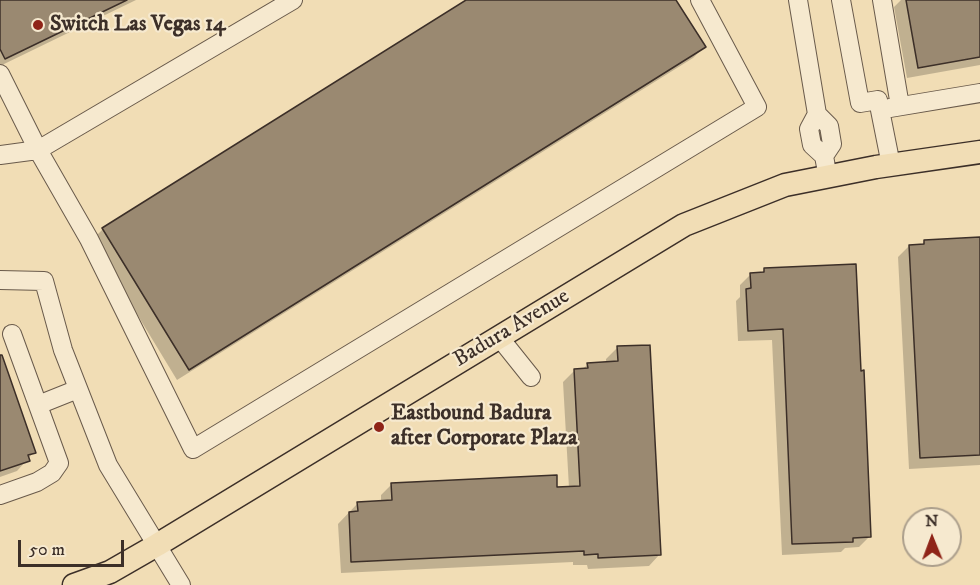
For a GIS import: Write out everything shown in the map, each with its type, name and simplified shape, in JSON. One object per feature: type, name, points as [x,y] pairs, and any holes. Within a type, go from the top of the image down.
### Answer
[{"type":"main road","name":"Badura Avenue","points":[[74,585],[110,572],[157,545],[684,225],[825,166],[891,165],[980,152]]},
{"type":"street","points":[[0,155],[38,150],[293,0]]},
{"type":"street","points":[[0,74],[38,150],[89,239],[193,449],[757,107],[700,0]]},
{"type":"street","points":[[798,0],[817,114],[829,126],[832,144],[825,166]]},
{"type":"street","points":[[842,0],[860,103],[878,100],[891,165]]},
{"type":"street","points":[[882,0],[900,106]]},
{"type":"street","points":[[880,110],[980,93]]},
{"type":"street","points":[[0,280],[44,280],[63,350],[108,465],[181,585]]},
{"type":"street","points":[[0,495],[37,482],[51,473],[59,463],[12,334]]},
{"type":"street","points":[[499,337],[531,377]]},
{"type":"street","points":[[38,405],[78,389]]},
{"type":"building","name":"Switch Las Vegas 14","points":[[0,0],[127,0],[5,59],[0,49]]},
{"type":"building","points":[[466,0],[676,0],[706,47],[189,370],[102,228]]},
{"type":"building","points":[[906,0],[980,0],[980,57],[918,68]]},
{"type":"building","points":[[980,237],[980,455],[920,458],[909,245],[924,244],[924,240]]},
{"type":"building","points":[[856,264],[861,371],[864,370],[871,537],[853,538],[853,542],[792,544],[783,329],[748,331],[746,289],[751,288],[750,273],[764,272],[764,268]]},
{"type":"building","points":[[650,345],[661,555],[598,558],[598,554],[584,555],[584,551],[351,562],[349,512],[358,511],[357,502],[392,500],[391,483],[557,475],[557,487],[580,486],[574,369],[588,368],[587,363],[618,361],[617,346]]},
{"type":"building","points":[[0,355],[2,355],[36,453],[28,455],[30,461],[0,471]]},
{"type":"place","name":"Switch Las Vegas 14","points":[[38,25]]},
{"type":"place","name":"Eastbound Badura after Corporate Plaza","points":[[379,427]]}]
